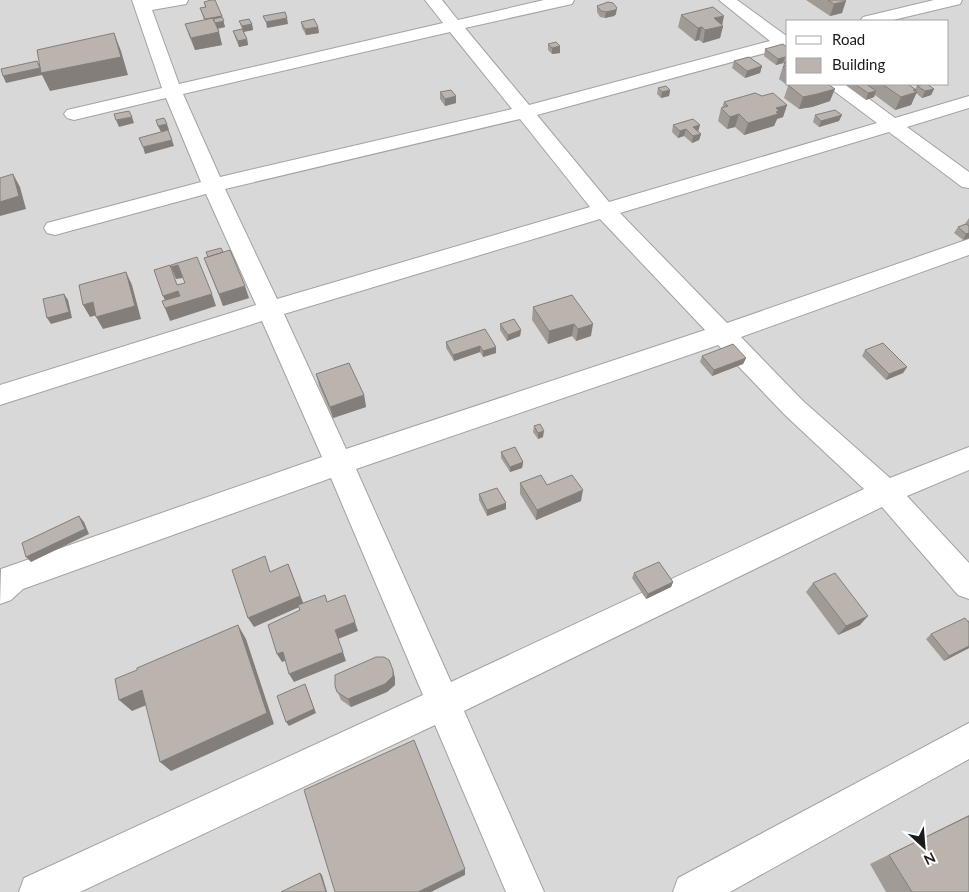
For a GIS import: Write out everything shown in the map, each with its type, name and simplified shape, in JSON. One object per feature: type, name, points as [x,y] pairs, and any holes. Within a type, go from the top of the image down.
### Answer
[{"type":"street","points":[[180,0],[142,4],[174,92],[213,185],[339,463],[525,892]]},
{"type":"street","points":[[433,0],[603,209],[794,408],[886,492],[969,585]]},
{"type":"street","points":[[74,114],[566,0]]},
{"type":"street","points":[[727,0],[786,44]]},
{"type":"street","points":[[873,20],[954,0]]},
{"type":"street","points":[[55,228],[213,185],[525,112],[786,44]]},
{"type":"street","points":[[838,85],[969,182]]},
{"type":"street","points":[[0,394],[603,209],[969,102]]},
{"type":"street","points":[[0,590],[12,579],[339,463],[722,334],[969,247]]},
{"type":"street","points":[[38,892],[444,703],[886,492],[969,458]]},
{"type":"street","points":[[692,892],[969,740]]},
{"type":"shaded area","points":[[0,0],[969,0],[969,892],[0,892]]},
{"type":"building","points":[[215,0],[222,16],[205,19],[200,8],[206,7],[204,2]]},
{"type":"building","points":[[828,0],[845,0],[846,1],[834,4]]},
{"type":"building","points":[[608,2],[613,3],[617,8],[606,12],[601,11],[597,6]]},
{"type":"building","points":[[713,7],[724,16],[714,18],[723,26],[705,30],[702,27],[698,28],[681,15]]},
{"type":"building","points":[[285,12],[287,18],[266,22],[263,16]]},
{"type":"building","points":[[222,17],[224,21],[215,23],[213,19]]},
{"type":"building","points":[[213,18],[219,32],[191,38],[185,24]]},
{"type":"building","points":[[249,19],[252,24],[242,26],[239,21]]},
{"type":"building","points":[[314,19],[318,27],[305,29],[301,22]]},
{"type":"building","points":[[242,29],[247,39],[238,41],[233,31]]},
{"type":"building","points":[[114,33],[121,57],[41,73],[37,50]]},
{"type":"building","points":[[556,42],[560,46],[552,48],[548,44]]},
{"type":"building","points":[[783,44],[786,46],[786,58],[778,59],[765,49]]},
{"type":"building","points":[[749,57],[762,66],[747,71],[734,61]]},
{"type":"building","points":[[37,61],[40,68],[3,76],[1,69]]},
{"type":"building","points":[[788,85],[829,85],[835,89],[817,94],[803,97]]},
{"type":"building","points":[[856,85],[867,85],[876,91],[868,93]]},
{"type":"building","points":[[883,85],[909,85],[917,92],[901,97]]},
{"type":"building","points":[[928,85],[934,89],[925,91],[917,86]]},
{"type":"building","points":[[666,86],[670,90],[662,92],[658,88]]},
{"type":"building","points":[[451,90],[456,96],[445,99],[440,92]]},
{"type":"building","points":[[755,93],[762,96],[773,93],[787,105],[776,108],[779,111],[776,112],[778,114],[748,123],[739,114],[730,117],[721,108],[728,106],[724,102]]},
{"type":"building","points":[[835,110],[842,115],[821,121],[815,115]]},
{"type":"building","points":[[129,111],[132,117],[116,120],[114,114]]},
{"type":"building","points":[[164,118],[167,124],[158,126],[156,120]]},
{"type":"building","points":[[693,119],[700,125],[693,127],[701,134],[693,136],[686,129],[680,131],[673,125]]},
{"type":"building","points":[[168,130],[172,140],[143,147],[139,138]]},
{"type":"building","points":[[13,174],[19,196],[0,202],[0,178]]},
{"type":"building","points":[[966,224],[969,226],[969,233],[966,234],[958,227]]},
{"type":"building","points":[[221,248],[223,252],[208,257],[206,252]]},
{"type":"building","points":[[230,250],[245,286],[219,294],[204,258]]},
{"type":"building","points":[[197,257],[212,294],[165,308],[162,301],[180,296],[178,291],[163,296],[154,270],[170,265],[177,285],[185,283],[178,265],[171,267],[171,265]]},
{"type":"building","points":[[126,272],[135,306],[96,317],[93,302],[83,305],[79,285]]},
{"type":"building","points":[[64,294],[69,312],[47,318],[43,299]]},
{"type":"building","points":[[572,295],[593,324],[578,329],[574,324],[549,331],[533,307]]},
{"type":"building","points":[[514,319],[521,330],[508,335],[500,324]]},
{"type":"building","points":[[485,329],[496,347],[483,351],[480,346],[453,355],[446,342]]},
{"type":"building","points":[[883,343],[907,367],[889,374],[865,350]]},
{"type":"building","points":[[733,344],[746,358],[714,370],[702,356]]},
{"type":"building","points":[[349,363],[364,395],[330,407],[316,374]]},
{"type":"building","points":[[540,424],[544,431],[538,433],[534,426]]},
{"type":"building","points":[[515,447],[523,462],[510,467],[501,452]]},
{"type":"building","points":[[541,475],[547,485],[572,475],[583,490],[537,510],[520,483]]},
{"type":"building","points":[[497,488],[506,503],[487,510],[479,494]]},
{"type":"building","points":[[79,516],[85,529],[26,557],[22,543]]},
{"type":"building","points":[[265,556],[270,572],[288,564],[300,596],[248,618],[232,570]]},
{"type":"building","points":[[659,562],[673,582],[648,594],[634,573]]},
{"type":"building","points":[[835,573],[868,616],[846,626],[813,583]]},
{"type":"building","points":[[325,595],[327,602],[345,595],[355,622],[335,630],[343,652],[289,674],[283,652],[277,654],[268,625],[300,610],[298,605]]},
{"type":"building","points":[[965,618],[969,623],[969,646],[949,656],[931,634]]},
{"type":"building","points":[[238,625],[267,713],[160,762],[142,690],[119,700],[115,679]]},
{"type":"building","points":[[376,657],[384,657],[389,660],[393,670],[393,676],[385,684],[348,699],[337,692],[335,675]]},
{"type":"building","points":[[305,684],[314,709],[286,722],[277,696]]},
{"type":"building","points":[[414,740],[465,869],[418,892],[335,892],[304,790]]},
{"type":"building","points":[[969,816],[969,892],[912,892],[889,855]]},
{"type":"building","points":[[320,873],[326,892],[281,892]]}]
